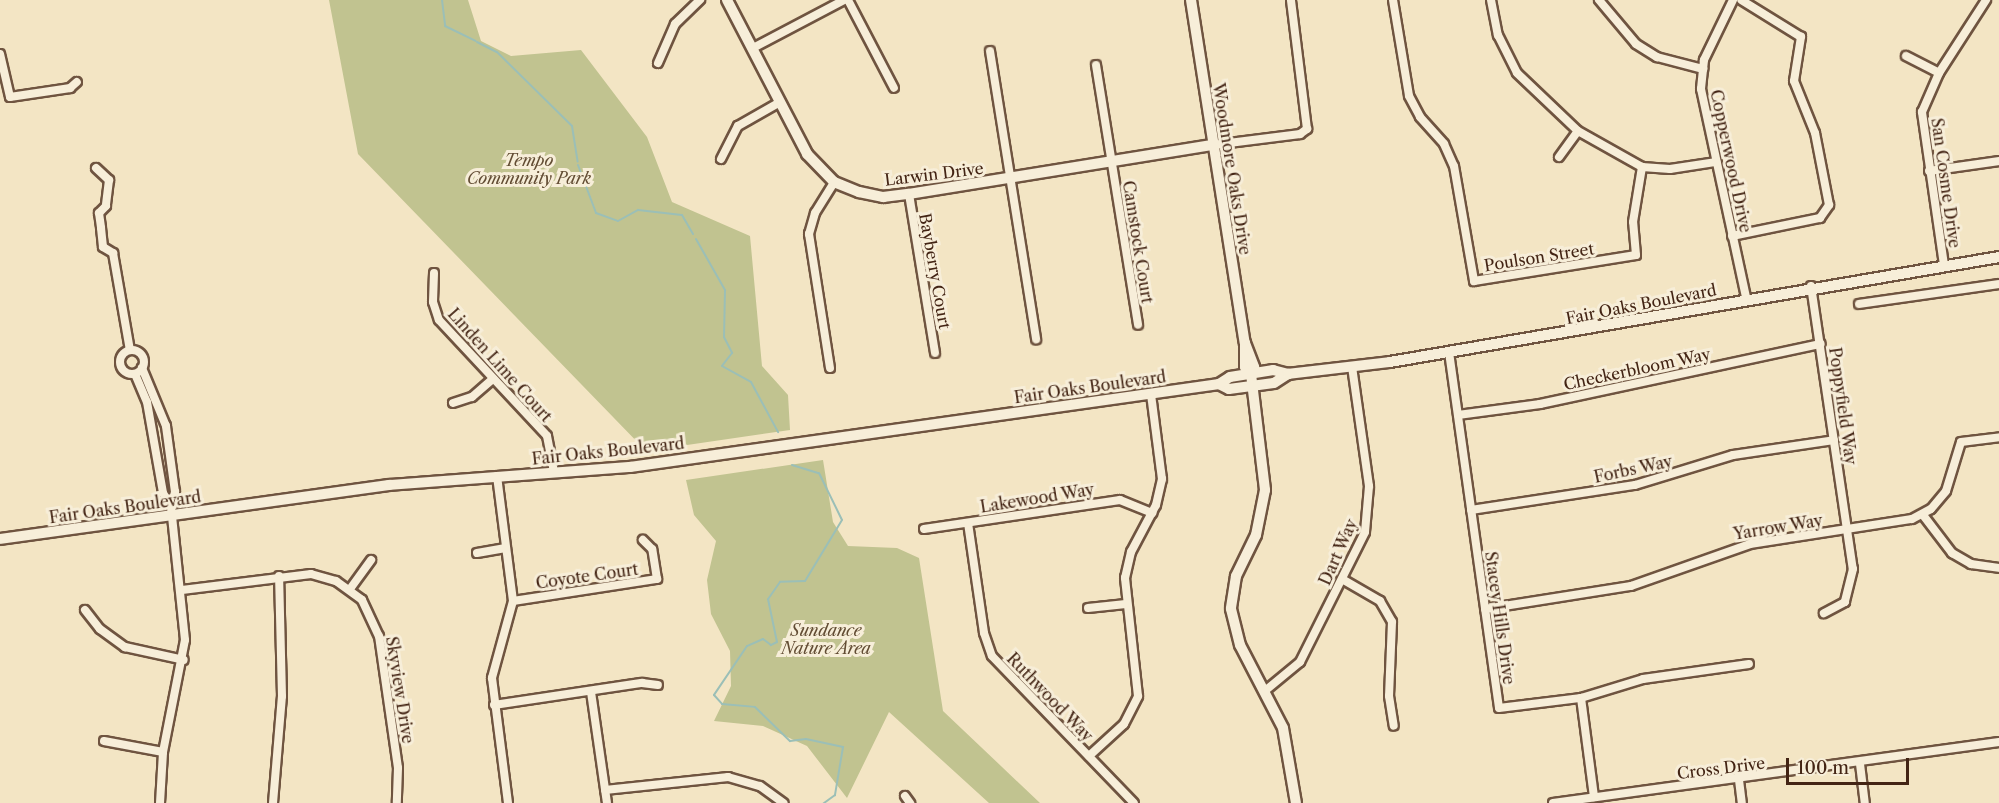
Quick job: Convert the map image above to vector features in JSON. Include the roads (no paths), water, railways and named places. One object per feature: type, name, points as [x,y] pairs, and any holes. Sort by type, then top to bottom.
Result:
[{"type":"main road","name":"Larwin Drive","points":[[727,0],[807,154],[834,182],[883,197],[1011,179],[1213,145]]},
{"type":"main road","name":"Woodmore Oaks Drive","points":[[1191,0],[1245,343],[1245,368],[1251,374],[1263,461],[1264,506],[1256,535],[1236,576],[1231,603],[1240,645],[1266,690],[1283,728],[1296,803]]},
{"type":"main road","name":"Fair Oaks Boulevard","points":[[0,539],[172,511],[389,485],[630,467],[1219,384],[1230,377],[1273,370],[1288,374],[1352,367],[1449,352],[1811,286],[1999,257]]},
{"type":"main road","name":"Fair Oaks Boulevard","points":[[1219,384],[1229,389],[1274,383],[1288,374]]},
{"type":"street","points":[[658,63],[675,24],[700,0]]},
{"type":"street","points":[[753,48],[844,0]]},
{"type":"street","points":[[848,0],[894,88]]},
{"type":"street","points":[[1213,145],[1300,134],[1307,129],[1291,0]]},
{"type":"street","name":"Poulson Street","points":[[1393,0],[1409,96],[1420,117],[1444,144],[1454,166],[1474,280],[1636,255],[1633,222],[1642,167]]},
{"type":"street","points":[[1491,0],[1498,35],[1517,73],[1578,131],[1642,167],[1670,169],[1716,162]]},
{"type":"street","points":[[1599,0],[1617,27],[1646,51],[1703,69]]},
{"type":"street","name":"Copperwood Drive","points":[[1733,0],[1710,42],[1703,69],[1703,107],[1746,298]]},
{"type":"street","points":[[1732,236],[1820,218],[1829,205],[1815,133],[1794,81],[1802,37],[1741,0]]},
{"type":"street","name":"San Cosme Drive","points":[[1944,265],[1922,112],[1939,73],[1986,0]]},
{"type":"street","points":[[990,51],[1036,339]]},
{"type":"street","points":[[0,54],[10,97],[70,88],[77,82]]},
{"type":"street","points":[[1906,56],[1939,73]]},
{"type":"street","name":"Camstock Court","points":[[1096,65],[1138,325]]},
{"type":"street","points":[[721,159],[738,126],[780,102]]},
{"type":"street","points":[[1559,157],[1578,131]]},
{"type":"street","points":[[1929,171],[1999,161]]},
{"type":"street","points":[[96,168],[104,171],[111,189],[99,213],[103,247],[113,253],[130,350],[142,357],[142,368],[166,426],[172,477],[172,511],[182,590],[184,660],[163,752],[160,803]]},
{"type":"street","points":[[830,368],[809,234],[811,220],[834,182]]},
{"type":"street","name":"Bayberry Court","points":[[909,194],[935,352]]},
{"type":"street","name":"Linden Lime Court","points":[[434,273],[433,302],[438,320],[547,436],[554,472]]},
{"type":"street","points":[[1859,304],[1999,284]]},
{"type":"street","name":"Poppyfield Way","points":[[1811,286],[1853,569],[1851,588],[1841,606],[1824,613]]},
{"type":"street","name":"Checkerbloom Way","points":[[1458,416],[1540,404],[1821,344]]},
{"type":"street","points":[[130,350],[123,354],[120,365],[124,372],[135,374]]},
{"type":"street","name":"Stacey Hills Drive","points":[[1449,352],[1499,708],[1581,698]]},
{"type":"street","name":"Dart Way","points":[[1266,690],[1300,662],[1365,532],[1369,507],[1352,367]]},
{"type":"street","points":[[135,374],[142,368]]},
{"type":"street","points":[[135,374],[154,429],[161,478],[172,511]]},
{"type":"street","points":[[453,403],[472,397],[493,379]]},
{"type":"street","points":[[1089,756],[1124,724],[1137,702],[1138,682],[1126,604],[1127,565],[1152,513],[1162,479],[1151,394]]},
{"type":"street","points":[[154,429],[166,426]]},
{"type":"street","points":[[1999,437],[1961,442],[1952,481],[1923,515],[1952,553],[1971,564],[1999,568]]},
{"type":"street","name":"Forbs Way","points":[[1471,510],[1635,485],[1733,454],[1834,440]]},
{"type":"street","points":[[497,476],[513,601],[494,664],[494,705],[508,803]]},
{"type":"street","points":[[161,478],[172,477]]},
{"type":"street","name":"Lakewood Way","points":[[924,529],[1120,500],[1152,513]]},
{"type":"street","name":"Yarrow Way","points":[[1485,609],[1631,586],[1730,548],[1848,530],[1923,515]]},
{"type":"street","name":"Ruthwood Way","points":[[968,523],[984,633],[992,656],[1134,803]]},
{"type":"street","name":"Coyote Court","points":[[513,601],[657,579],[652,549],[643,540]]},
{"type":"street","points":[[477,553],[506,548]]},
{"type":"street","points":[[350,589],[370,560]]},
{"type":"street","points":[[273,803],[282,696],[279,576]]},
{"type":"street","name":"Skyview Drive","points":[[182,590],[279,576],[324,576],[350,589],[369,611],[379,636],[398,768],[397,803]]},
{"type":"street","points":[[1342,579],[1380,602],[1392,622],[1389,696],[1394,726]]},
{"type":"street","points":[[1088,608],[1126,604]]},
{"type":"street","points":[[85,610],[125,647],[184,660]]},
{"type":"street","points":[[1594,797],[1581,698],[1643,679],[1749,664]]},
{"type":"street","points":[[494,705],[658,685]]},
{"type":"street","points":[[591,692],[607,803]]},
{"type":"street","points":[[104,741],[163,752]]},
{"type":"street","name":"Cross Drive","points":[[1553,803],[1860,764],[1999,742]]},
{"type":"street","points":[[1860,764],[1865,803]]},
{"type":"street","points":[[605,790],[728,777],[760,786],[783,803]]},
{"type":"street","points":[[1739,780],[1742,803]]},
{"type":"waterway","points":[[442,0],[445,26],[476,41]]},
{"type":"waterway","points":[[477,42],[497,52],[572,126],[578,162]]},
{"type":"waterway","points":[[578,165],[596,213],[618,221],[638,210],[682,215],[693,234]]},
{"type":"waterway","points":[[696,239],[725,290],[724,337],[732,353],[722,366],[751,382],[778,432]]},
{"type":"waterway","points":[[792,465],[819,473],[842,520],[805,581],[780,582],[768,599],[777,642],[771,645],[763,639],[747,646],[714,695],[722,704],[755,707],[790,741],[806,739],[843,747],[835,795],[824,803]]},
{"type":"park label","name":"Tempo Community Park","points":[[529,169]]},
{"type":"park label","name":"Sundance Nature Area","points":[[826,639]]}]
